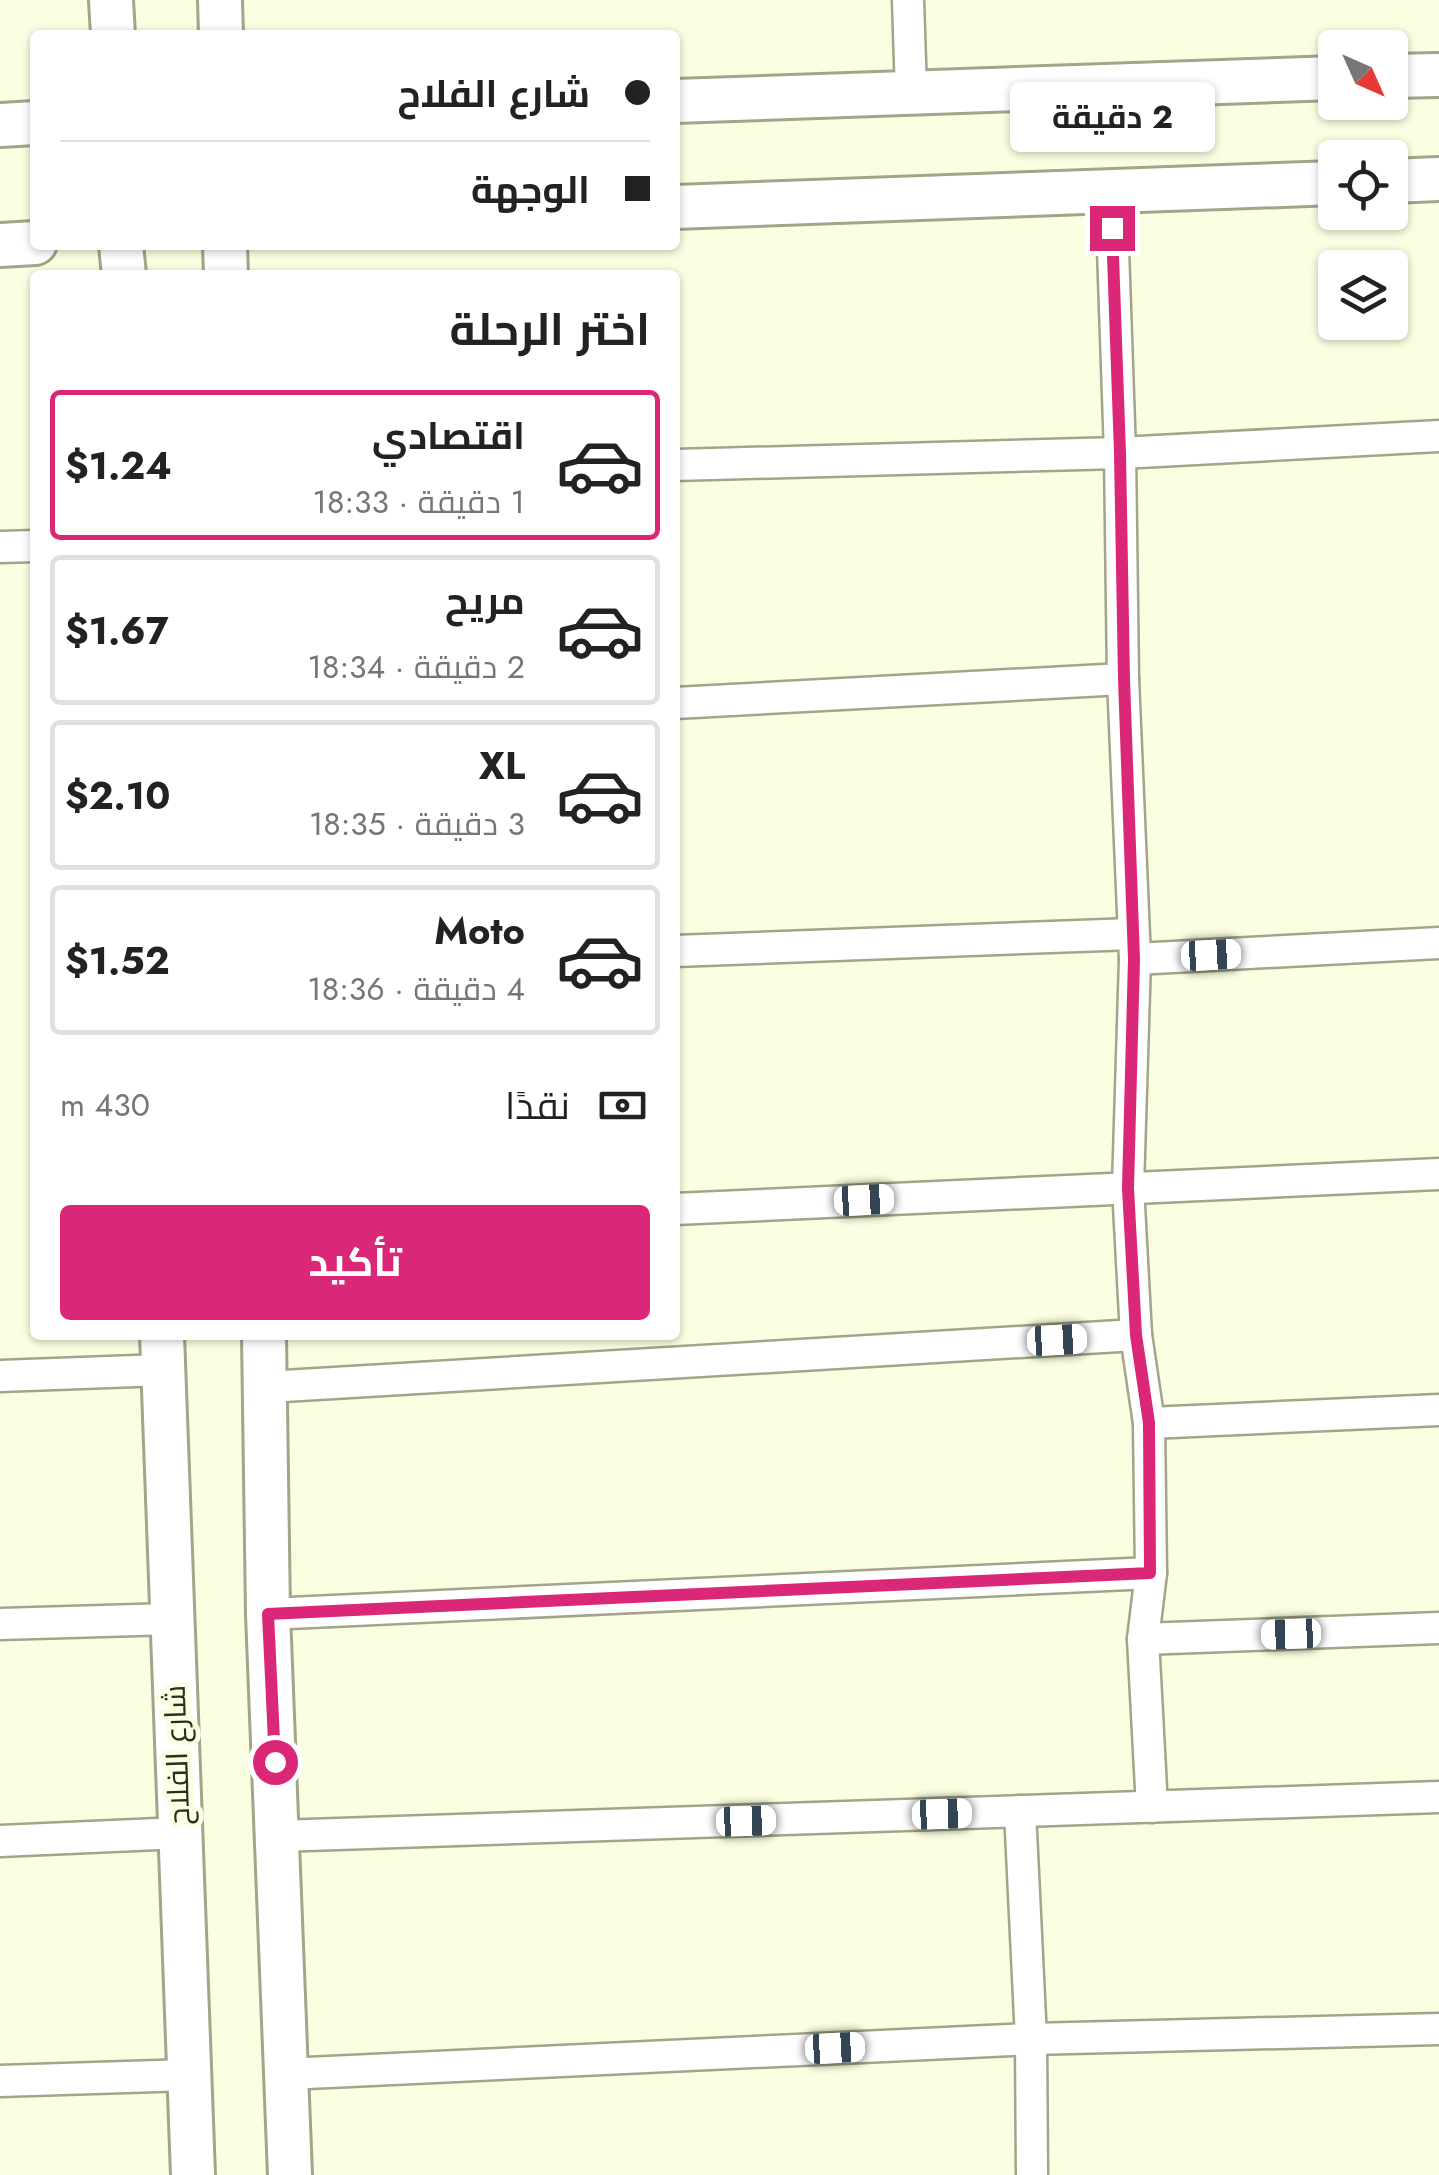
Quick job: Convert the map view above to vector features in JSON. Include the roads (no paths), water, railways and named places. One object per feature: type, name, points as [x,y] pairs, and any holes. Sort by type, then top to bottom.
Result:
[{"type":"main road","points":[[112,0],[113,30]]},
{"type":"main road","points":[[220,0],[222,30]]},
{"type":"main road","points":[[1408,76],[1439,75]]},
{"type":"main road","points":[[680,101],[1318,79]]},
{"type":"main road","points":[[0,125],[30,124]]},
{"type":"main road","points":[[1408,180],[1439,179]]},
{"type":"main road","points":[[680,207],[1318,184]]},
{"type":"main road","points":[[0,244],[30,243]]},
{"type":"main road","points":[[264,1340],[268,1614],[290,2175]]},
{"type":"main road","name":"شارع الفلاح","points":[[163,1352],[193,2175]]},
{"type":"street","points":[[908,0],[912,93]]},
{"type":"street","points":[[1111,191],[1134,947],[1128,1188],[1136,1335],[1149,1423],[1150,1573],[1142,1639],[1152,1807]]},
{"type":"street","points":[[680,465],[1120,453],[1439,436]]},
{"type":"street","points":[[0,547],[30,546]]},
{"type":"street","points":[[680,704],[1124,679]]},
{"type":"street","points":[[680,950],[1439,943]]},
{"type":"street","points":[[680,1209],[1439,1174]]},
{"type":"street","points":[[266,1387],[1136,1335]]},
{"type":"street","points":[[0,1376],[163,1352]]},
{"type":"street","points":[[1149,1423],[1439,1410]]},
{"type":"street","points":[[268,1614],[1150,1573]]},
{"type":"street","points":[[0,1624],[172,1619]]},
{"type":"street","points":[[1142,1639],[1439,1628]]},
{"type":"street","points":[[278,1836],[1439,1798]]},
{"type":"street","points":[[1020,1812],[1031,2039],[1032,2175]]},
{"type":"street","points":[[0,1841],[180,1833]]},
{"type":"street","points":[[286,2074],[1031,2039],[1439,2029]]},
{"type":"street","points":[[0,2081],[189,2075]]}]
